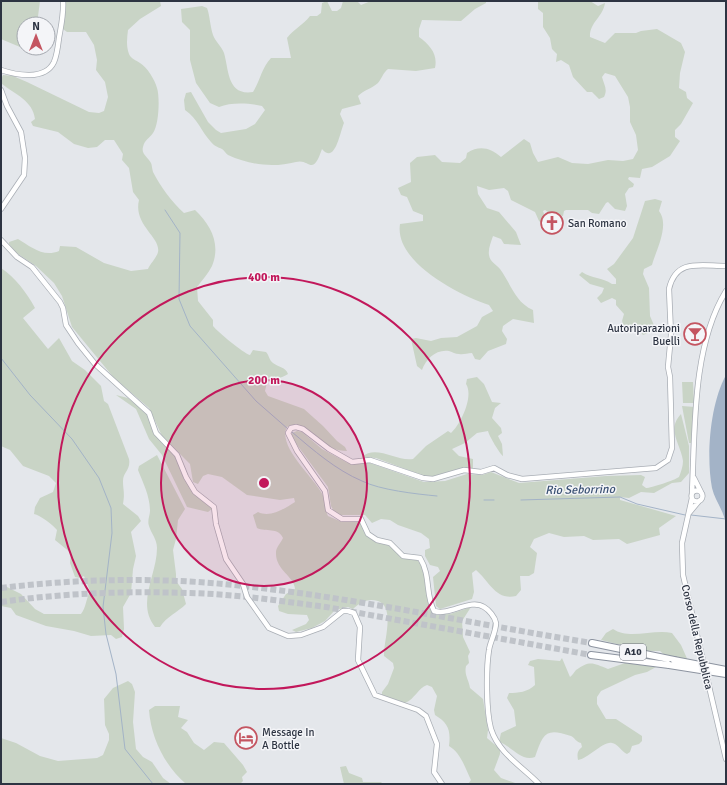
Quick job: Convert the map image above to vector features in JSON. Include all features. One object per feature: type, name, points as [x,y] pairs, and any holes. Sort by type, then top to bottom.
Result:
[{"type":"highway","name":"A10","points":[[592,644],[671,663],[726,674]]},
{"type":"highway","name":"A10","points":[[591,655],[726,670]]},
{"type":"main road","points":[[1,70],[17,75],[36,74],[49,69],[54,62],[57,51],[63,1]]},
{"type":"main road","points":[[1,90],[7,106],[22,132],[25,158],[24,175],[1,209]]},
{"type":"main road","points":[[1,240],[17,257],[32,267],[60,302],[63,308],[66,325],[95,364],[149,413],[156,433],[177,455],[186,477],[195,492],[214,507],[216,524],[226,559],[243,584],[247,598],[269,628],[288,636],[301,635],[323,626],[345,610],[354,613],[360,627],[358,660],[375,695],[418,710],[426,716],[437,744],[434,772],[442,784]]},
{"type":"main road","points":[[539,784],[517,766],[497,741],[492,730],[487,698],[488,651],[496,625],[494,617],[484,606],[476,604],[448,612],[440,613],[434,611],[430,603],[430,587],[425,564],[420,558],[403,556],[390,543],[377,540],[368,534],[361,519],[342,520],[328,510],[327,497],[322,484],[297,451],[288,433],[291,428],[296,427],[303,429],[329,449],[352,462],[370,460],[423,478],[433,479],[464,470],[481,472],[491,468],[497,469],[515,478],[522,479],[656,468],[668,460],[672,448],[671,386],[668,368],[671,335],[669,290],[671,282],[674,274],[685,267],[726,266]]},
{"type":"main road","name":"Corso della Repubblica","points":[[726,291],[709,326],[700,369],[692,496],[682,544],[683,575],[726,759]]},
{"type":"main road","points":[[693,476],[701,492],[702,498],[699,501],[692,496],[696,490],[701,492]]},
{"type":"main road","name":"Corso della Repubblica","points":[[688,514],[699,501]]},
{"type":"green space","points":[[1,1],[40,1],[38,16],[16,16],[16,45],[1,39]]},
{"type":"green space","points":[[65,1],[160,1],[161,6],[140,19],[128,30],[127,48],[131,57],[143,65],[150,74],[158,92],[159,104],[157,124],[153,133],[144,144],[144,154],[151,163],[156,177],[171,199],[184,213],[195,210],[206,222],[213,235],[215,243],[215,258],[212,266],[197,287],[198,301],[213,320],[213,326],[231,342],[250,355],[253,350],[266,352],[272,362],[284,368],[287,372],[288,374],[285,376],[267,382],[265,391],[268,396],[304,409],[345,447],[347,451],[331,448],[300,425],[287,427],[285,435],[291,452],[323,495],[328,516],[342,522],[358,521],[362,523],[367,532],[395,550],[400,557],[416,559],[420,563],[426,580],[429,608],[435,615],[450,614],[471,607],[462,621],[463,637],[470,652],[468,656],[469,663],[466,666],[466,675],[470,688],[483,699],[488,730],[487,738],[500,749],[500,754],[494,770],[501,778],[518,784],[468,784],[471,780],[462,761],[457,753],[449,746],[448,728],[443,721],[435,715],[434,710],[437,696],[432,687],[427,685],[424,686],[405,703],[382,695],[382,692],[388,684],[394,668],[393,663],[384,656],[388,618],[386,610],[378,601],[367,600],[353,609],[348,607],[335,610],[325,621],[312,628],[296,632],[292,630],[306,624],[309,620],[307,615],[288,614],[279,611],[278,606],[286,594],[295,589],[294,584],[278,564],[276,558],[276,550],[283,538],[278,532],[257,528],[253,515],[258,512],[267,514],[277,512],[295,502],[294,498],[280,500],[247,495],[222,477],[208,474],[203,476],[198,484],[193,482],[190,464],[162,436],[149,408],[114,378],[72,327],[62,296],[54,283],[36,266],[15,252],[9,244],[9,242],[18,239],[32,248],[48,253],[59,251],[60,246],[76,247],[104,263],[131,271],[148,269],[158,252],[158,246],[140,217],[138,209],[139,200],[133,192],[129,168],[122,160],[123,154],[114,140],[105,140],[97,147],[88,148],[74,144],[58,132],[33,126],[31,122],[35,119],[31,107],[23,98],[2,84],[1,79],[3,75],[13,76],[89,112],[99,113],[104,111],[108,97],[105,82],[96,70],[97,60],[94,45],[86,32],[67,32],[63,29]]},
{"type":"green space","points":[[327,1],[332,11],[337,11],[341,8],[343,1],[357,1],[361,5],[371,1],[486,1],[486,3],[475,9],[461,21],[422,20],[419,29],[419,37],[427,43],[432,50],[436,63],[435,68],[416,71],[388,69],[378,83],[358,96],[361,104],[342,109],[340,114],[344,123],[334,150],[327,153],[322,149],[319,158],[313,165],[301,161],[279,165],[253,163],[228,155],[212,143],[193,117],[185,110],[184,100],[186,93],[191,92],[208,122],[221,133],[246,129],[255,124],[265,110],[262,106],[251,104],[234,104],[219,107],[210,103],[196,83],[190,60],[190,30],[182,22],[181,9],[202,6],[207,8],[213,35],[215,40],[222,48],[234,86],[238,90],[244,92],[253,92],[265,66],[271,58],[291,58],[287,38],[310,16],[317,16],[321,13],[322,3]]},
{"type":"green space","points":[[590,1],[598,6],[605,3],[602,12],[590,32],[590,37],[605,43],[615,33],[636,33],[657,29],[681,43],[685,52],[680,73],[679,88],[686,92],[687,98],[693,103],[681,124],[675,130],[675,137],[680,141],[670,156],[652,167],[642,169],[640,178],[629,177],[628,179],[634,184],[633,187],[629,188],[625,194],[627,206],[625,211],[615,209],[608,202],[599,214],[592,213],[588,210],[566,210],[564,211],[563,216],[551,214],[545,210],[543,211],[546,220],[543,224],[539,221],[535,212],[511,200],[508,191],[504,188],[489,190],[477,186],[478,194],[487,208],[499,212],[516,232],[521,245],[504,244],[501,239],[493,236],[489,248],[489,255],[522,302],[533,310],[534,323],[513,319],[503,326],[502,331],[507,339],[506,344],[488,351],[480,360],[475,359],[472,353],[456,354],[449,351],[444,351],[436,353],[432,356],[426,362],[422,370],[417,366],[411,339],[416,338],[431,341],[441,338],[457,337],[477,326],[482,317],[493,311],[489,305],[446,285],[431,275],[418,264],[407,251],[401,238],[400,224],[423,221],[423,215],[413,211],[407,197],[401,195],[398,188],[411,182],[410,163],[417,157],[435,155],[442,162],[460,163],[466,158],[467,153],[481,148],[493,151],[501,157],[524,139],[530,143],[538,162],[558,157],[572,163],[588,164],[608,160],[623,161],[633,159],[638,150],[636,135],[630,122],[628,97],[615,76],[605,73],[602,77],[606,92],[604,97],[599,99],[592,92],[587,92],[573,77],[569,65],[561,60],[556,62],[557,54],[552,49],[550,38],[543,27],[543,13],[538,9],[538,2]]},
{"type":"green space","points":[[655,199],[662,201],[659,211],[662,217],[663,230],[652,265],[644,269],[643,274],[649,288],[650,316],[656,330],[643,335],[639,330],[626,332],[622,321],[624,314],[616,305],[616,300],[612,298],[601,303],[597,298],[602,293],[604,288],[590,284],[579,275],[582,272],[612,284],[616,284],[616,279],[607,269],[614,264],[633,238],[645,201]]},
{"type":"green space","points":[[1,268],[16,281],[32,302],[35,308],[23,318],[48,349],[59,338],[72,361],[85,370],[101,386],[104,401],[108,404],[129,459],[129,466],[123,478],[123,504],[138,516],[141,521],[131,532],[136,556],[133,569],[131,593],[123,607],[124,629],[122,637],[116,639],[111,635],[91,636],[46,626],[16,615],[11,608],[1,606],[1,584],[21,594],[35,609],[44,614],[81,614],[90,591],[84,576],[80,578],[75,577],[70,563],[71,553],[55,540],[57,530],[46,520],[34,514],[35,507],[40,498],[53,492],[56,483],[49,476],[23,466],[10,450],[1,446]]},
{"type":"green space","points":[[477,377],[484,384],[492,402],[501,403],[495,408],[492,418],[501,428],[502,433],[498,436],[502,444],[503,456],[490,437],[488,431],[477,433],[465,443],[452,449],[459,456],[473,459],[473,468],[454,470],[433,477],[424,476],[376,458],[362,457],[368,453],[374,452],[400,458],[413,459],[426,446],[448,431],[451,433],[459,423],[465,410],[468,395],[466,384],[467,379]]},
{"type":"green space","points":[[682,382],[693,382],[694,403],[683,403]]},
{"type":"green space","points":[[116,395],[128,398],[148,414],[151,425],[175,456],[190,488],[213,508],[208,512],[187,507],[162,455],[149,439],[136,409]]},
{"type":"green space","points":[[682,406],[695,407],[693,443],[689,443]]},
{"type":"green space","points":[[681,414],[689,446],[689,473],[681,482],[672,483],[654,493],[641,492],[629,498],[620,497],[620,500],[676,516],[659,528],[660,535],[627,544],[619,539],[593,540],[584,536],[564,537],[549,533],[534,539],[530,547],[537,553],[534,573],[529,576],[520,576],[521,590],[516,596],[503,596],[498,593],[476,570],[472,573],[474,592],[472,599],[440,609],[436,606],[433,577],[440,571],[438,567],[430,565],[425,556],[425,550],[430,548],[429,539],[421,533],[398,525],[390,520],[381,519],[372,523],[365,515],[336,515],[331,506],[328,487],[292,438],[292,433],[297,431],[302,432],[322,449],[348,463],[370,463],[424,482],[445,481],[467,474],[482,475],[491,472],[519,483],[606,476],[641,475],[645,477],[642,485],[646,488],[663,484],[679,477],[683,461],[676,437],[675,426]]},
{"type":"green space","points":[[157,455],[185,509],[178,520],[173,550],[176,581],[182,589],[186,604],[165,620],[160,627],[155,627],[147,608],[147,599],[157,548],[148,524],[150,511],[149,500],[138,470],[139,466]]},
{"type":"green space","points":[[613,629],[626,634],[657,632],[672,633],[681,645],[693,672],[668,668],[668,658],[660,651],[645,651],[601,640],[606,633]]},
{"type":"green space","points":[[562,658],[570,677],[576,670],[588,664],[595,664],[608,669],[625,663],[656,667],[601,691],[597,697],[597,704],[606,719],[616,719],[642,736],[642,741],[639,744],[632,746],[630,752],[627,754],[616,744],[608,743],[586,757],[578,760],[578,753],[582,747],[581,743],[571,736],[556,732],[546,734],[540,743],[535,757],[530,758],[521,756],[499,742],[501,733],[516,726],[514,710],[507,698],[509,693],[526,691],[535,685],[534,667],[528,665],[530,661],[538,659],[560,661]]},
{"type":"green space","points":[[128,681],[132,684],[135,692],[133,722],[136,749],[143,757],[152,762],[163,778],[171,784],[1,784],[1,738],[16,743],[40,756],[58,761],[97,758],[103,755],[109,740],[109,734],[105,725],[104,699],[113,688]]},
{"type":"green space","points":[[155,706],[180,706],[178,717],[188,720],[181,728],[187,732],[194,743],[204,750],[214,742],[224,743],[243,765],[247,772],[242,777],[243,781],[240,784],[186,784],[172,769],[160,751],[156,741],[150,720],[149,710]]},
{"type":"green space","points":[[346,766],[349,773],[362,778],[363,782],[381,782],[383,784],[344,784],[340,767]]},
{"type":"water","points":[[726,375],[726,526],[724,516],[712,488],[709,461],[713,415],[716,400]]},
{"type":"waterway","points":[[165,210],[180,233],[179,299],[190,326],[256,401],[288,429]]},
{"type":"waterway","points":[[1,358],[30,395],[72,439],[99,478],[111,508],[112,533],[103,607],[106,634],[116,674],[125,749],[153,784]]},
{"type":"waterway","name":"Rio Seborrino","points":[[292,432],[334,465],[362,481],[378,487],[409,493],[437,496]]},
{"type":"waterway","name":"Rio Seborrino","points":[[521,500],[620,497],[637,504],[685,515]]},
{"type":"waterway","name":"Rio Seborrino","points":[[484,500],[494,500]]},
{"type":"waterway","points":[[691,515],[726,519]]},
{"type":"tunnel","points":[[1,588],[63,582],[126,580],[158,580],[221,584],[295,592],[592,643]]},
{"type":"tunnel","points":[[1,602],[71,595],[143,592],[241,596],[326,607],[591,655]]},
{"type":"place","name":"San Romano","points":[[552,223]]},
{"type":"place","name":"Autoriparazioni Buelli","points":[[695,334]]},
{"type":"place","name":"Message In A Bottle","points":[[246,738]]}]
